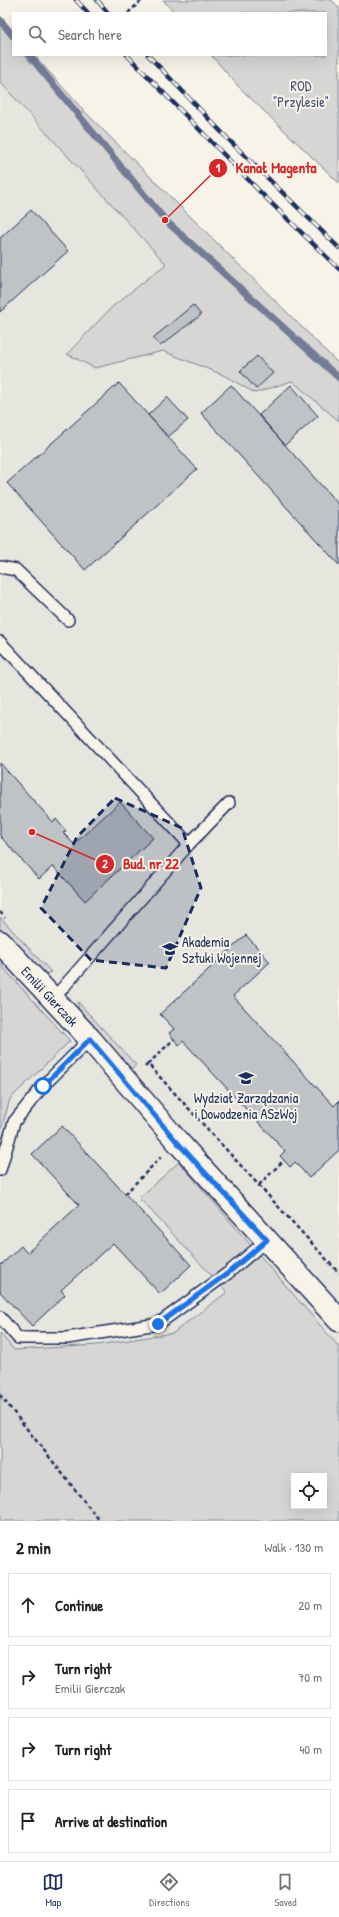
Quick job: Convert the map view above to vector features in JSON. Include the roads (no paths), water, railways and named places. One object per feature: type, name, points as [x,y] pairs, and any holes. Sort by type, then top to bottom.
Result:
[{"type":"street","name":"Emilii Gierczak","points":[[5,932],[53,999],[90,1039],[177,1142],[339,1320]]},
{"type":"lane","points":[[0,567],[16,570],[68,620]]},
{"type":"lane","points":[[0,642],[189,844]]},
{"type":"lane","points":[[53,999],[189,844],[229,803]]},
{"type":"lane","points":[[0,1170],[14,1122],[43,1086],[90,1039]]},
{"type":"lane","points":[[0,1317],[18,1338],[67,1338],[158,1324],[228,1273],[267,1240]]},
{"type":"waterway","points":[[0,20],[12,35]]},
{"type":"waterway","points":[[30,56],[165,220],[339,378]]},
{"type":"railway","points":[[76,0],[87,12]]},
{"type":"railway","points":[[97,0],[107,12]]},
{"type":"railway","points":[[128,56],[266,198],[339,269]]},
{"type":"railway","points":[[149,56],[229,140],[339,248]]},
{"type":"place","name":"Kanał Magenta","points":[[165,220]]},
{"type":"place","name":"Bud. nr 22","points":[[32,832]]},
{"type":"place","name":"Akademia Sztuki Wojennej","points":[[170,949]]},
{"type":"place","name":"Wydział Zarządzania i Dowodzenia ASzWoj","points":[[246,1078]]},
{"type":"park label","name":"ROD \"Przylesie\"","points":[[301,94]]}]
